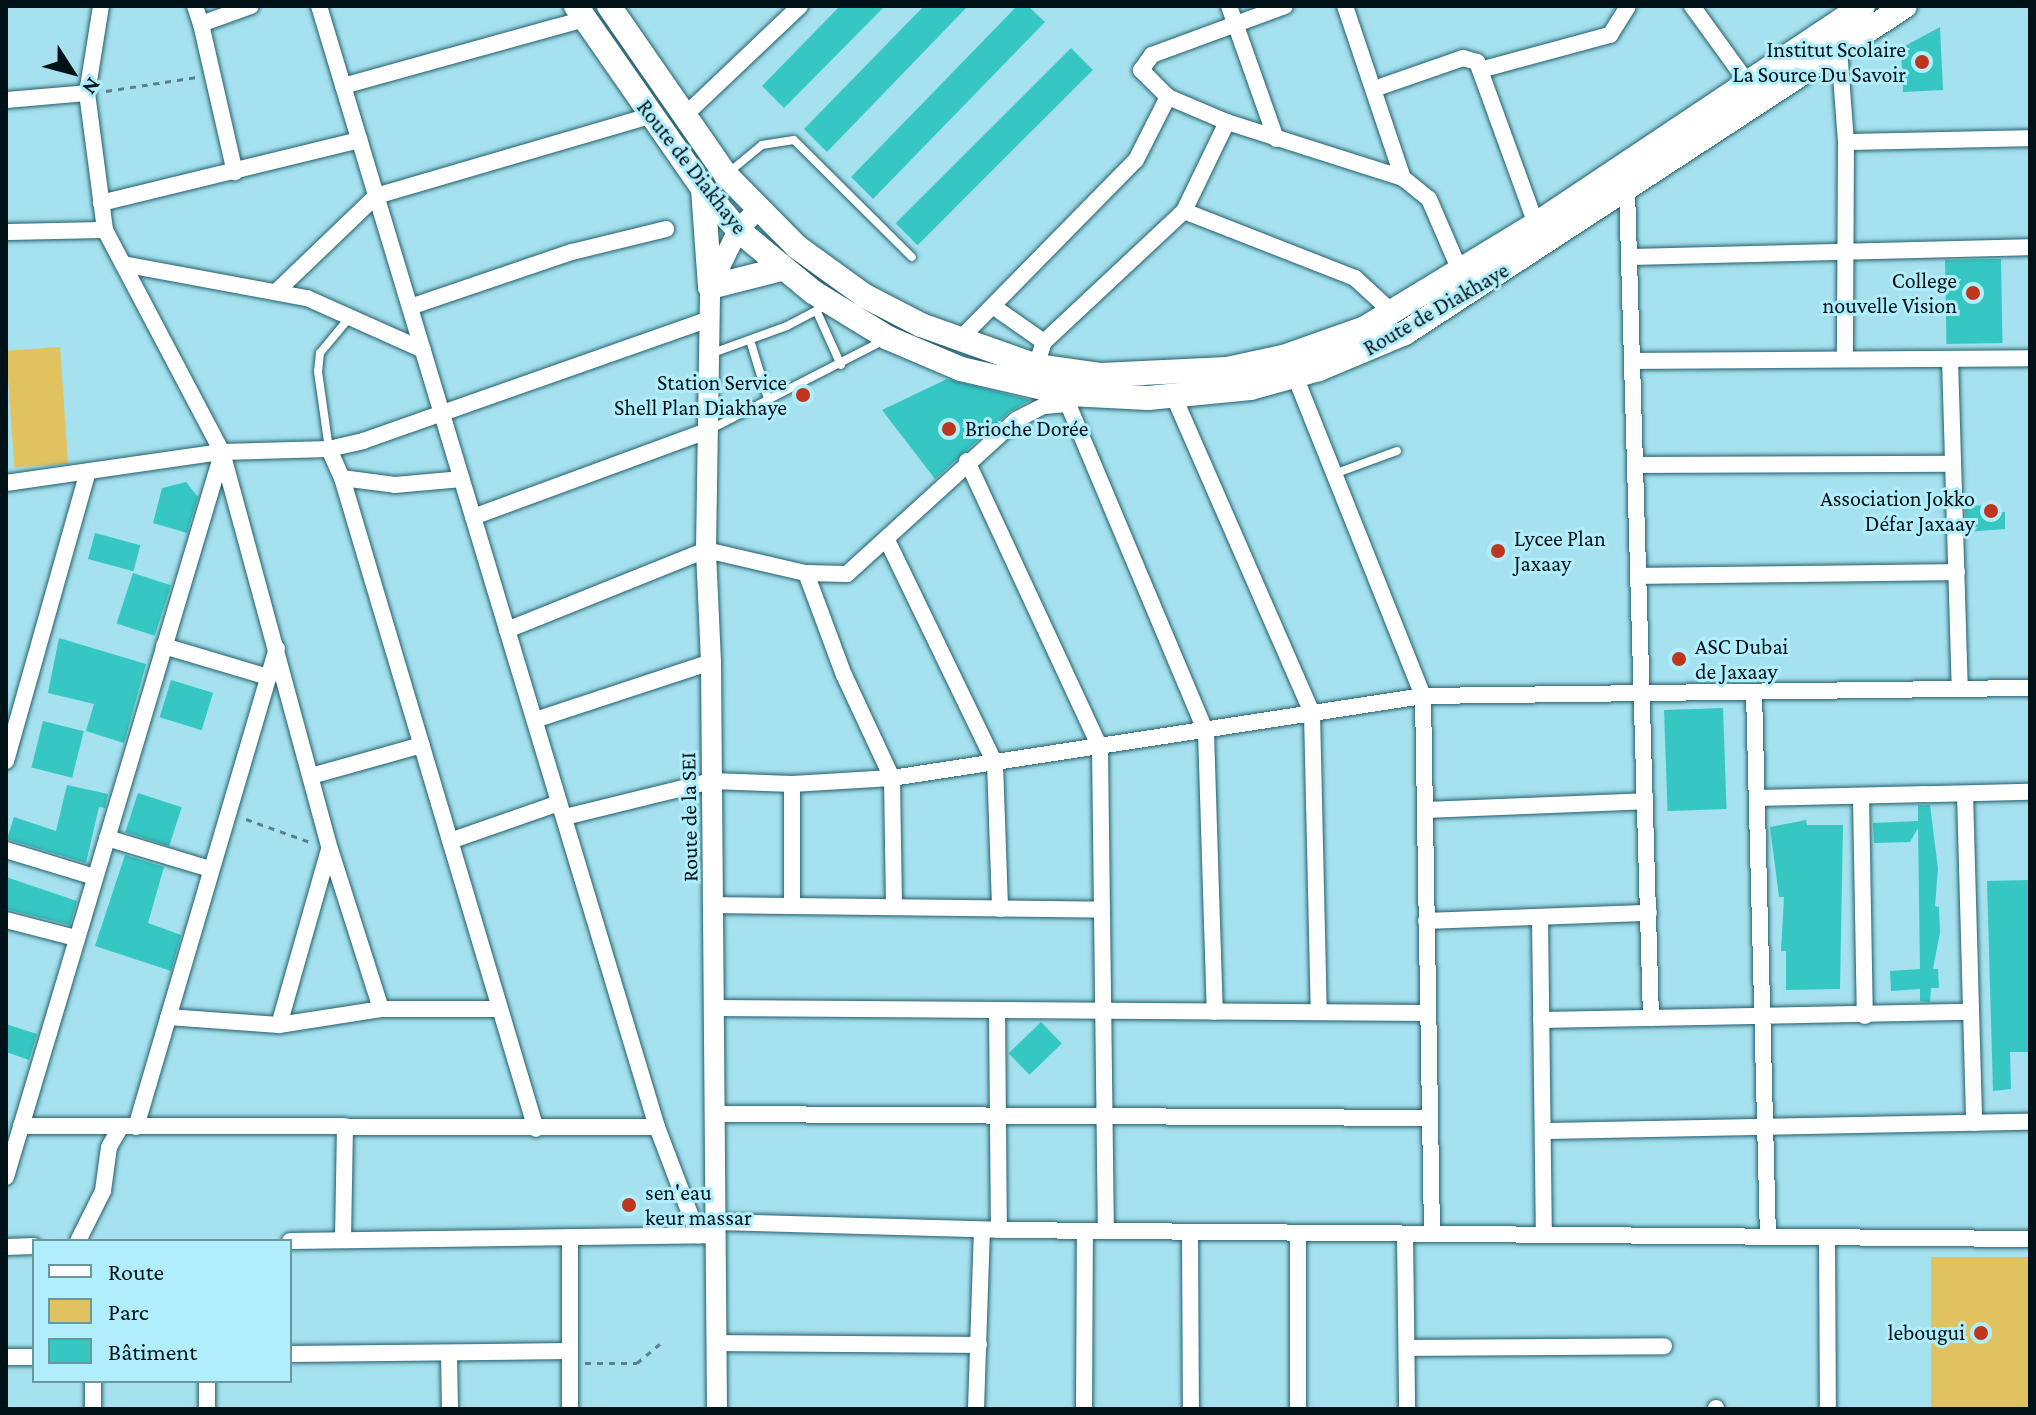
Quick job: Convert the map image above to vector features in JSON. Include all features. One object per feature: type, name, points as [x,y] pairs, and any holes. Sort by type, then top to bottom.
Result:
[{"type":"main road","name":"Route de Diakhaye","points":[[612,7],[683,117],[726,175],[757,210],[797,247],[865,296],[959,340],[1036,366],[1101,375],[1227,369],[1332,342],[1394,314],[1536,224],[1863,6]]},
{"type":"main road","name":"Route de Diakhaye","points":[[580,12],[703,189],[738,230],[823,307],[961,369],[1068,399],[1174,397],[1295,376],[1405,333],[1905,6]]},
{"type":"main road","points":[[703,189],[710,287],[781,269]]},
{"type":"street","points":[[101,6],[87,93],[105,230],[222,452],[278,647],[330,849],[381,1009]]},
{"type":"street","points":[[195,6],[235,172]]},
{"type":"street","points":[[201,24],[251,6]]},
{"type":"street","points":[[319,6],[657,1127],[711,1231]]},
{"type":"street","points":[[1229,6],[1276,139]]},
{"type":"street","points":[[1285,6],[1144,61],[1143,72],[1168,97],[1227,122],[1403,178],[1429,199],[1461,273]]},
{"type":"street","points":[[1345,6],[1403,178]]},
{"type":"street","points":[[1480,70],[1610,35],[1628,6]]},
{"type":"street","points":[[1692,6],[1747,82]]},
{"type":"street","points":[[683,117],[794,8]]},
{"type":"street","points":[[343,86],[580,12]]},
{"type":"street","points":[[1839,49],[1846,142],[1845,359]]},
{"type":"street","points":[[1374,89],[1463,58],[1477,62],[1536,224]]},
{"type":"street","points":[[6,100],[87,93]]},
{"type":"street","points":[[959,340],[1136,160],[1168,97]]},
{"type":"street","points":[[276,292],[376,196],[650,116]]},
{"type":"street","points":[[1036,366],[1044,342],[1184,211],[1227,122]]},
{"type":"street","points":[[1846,142],[2030,138]]},
{"type":"street","points":[[101,203],[359,140]]},
{"type":"street","points":[[1627,189],[1651,1018]]},
{"type":"street","name":"Route de la SEI","points":[[717,1409],[711,1231],[716,1114],[711,662],[706,550],[710,287],[738,230],[757,210]]},
{"type":"street","points":[[1184,211],[1355,278],[1394,314]]},
{"type":"street","points":[[410,307],[572,252],[666,229]]},
{"type":"street","points":[[6,232],[105,230]]},
{"type":"street","points":[[1629,257],[2030,247]]},
{"type":"street","points":[[123,264],[276,292],[352,315],[423,350]]},
{"type":"street","points":[[994,307],[1044,342]]},
{"type":"street","points":[[6,483],[222,452],[329,449],[442,413],[710,319]]},
{"type":"street","points":[[1633,361],[2030,358]]},
{"type":"street","points":[[1950,359],[1960,689]]},
{"type":"street","points":[[1295,376],[1423,696],[1432,1234]]},
{"type":"street","points":[[1174,397],[1312,713],[1319,1012]]},
{"type":"street","points":[[507,630],[706,550],[806,573],[847,574],[887,540],[967,461],[1025,413],[1068,399],[1206,732],[1215,1012]]},
{"type":"street","points":[[473,517],[710,430]]},
{"type":"street","points":[[329,449],[342,478],[536,1129]]},
{"type":"street","points":[[6,1177],[222,452]]},
{"type":"street","points":[[967,461],[1100,748],[1106,1231]]},
{"type":"street","points":[[1635,465],[1953,464]]},
{"type":"street","points":[[6,761],[88,472]]},
{"type":"street","points":[[342,478],[395,485],[462,479]]},
{"type":"street","points":[[887,540],[995,763],[1000,909]]},
{"type":"street","points":[[1639,576],[1957,572]]},
{"type":"street","points":[[806,573],[844,675],[892,778],[894,907]]},
{"type":"street","points":[[164,646],[268,677]]},
{"type":"street","points":[[79,1239],[103,1191],[109,1147],[128,1126],[168,1017],[278,647]]},
{"type":"street","points":[[535,720],[711,662]]},
{"type":"street","points":[[450,841],[562,810],[712,781],[792,784],[892,778],[1206,732],[1423,696],[2030,688]]},
{"type":"street","points":[[1754,692],[1768,1237]]},
{"type":"street","points":[[311,776],[422,745]]},
{"type":"street","points":[[792,784],[792,906]]},
{"type":"street","points":[[1757,798],[2030,792]]},
{"type":"street","points":[[1965,794],[1968,1012],[1974,1123]]},
{"type":"street","points":[[1861,796],[1865,1016]]},
{"type":"street","points":[[1425,810],[1645,801]]},
{"type":"street","points":[[107,838],[210,869]]},
{"type":"street","points":[[279,1025],[330,849]]},
{"type":"street","points":[[6,850],[95,877]]},
{"type":"street","points":[[714,905],[1102,910]]},
{"type":"street","points":[[1426,921],[1649,913]]},
{"type":"street","points":[[1540,917],[1544,1235]]},
{"type":"street","points":[[6,920],[76,938]]},
{"type":"street","points":[[715,1008],[1428,1013]]},
{"type":"street","points":[[168,1017],[279,1025],[381,1009],[500,1009]]},
{"type":"street","points":[[976,1409],[998,1116],[997,1010]]},
{"type":"street","points":[[1541,1020],[1968,1012]]},
{"type":"street","points":[[716,1114],[1430,1118]]},
{"type":"street","points":[[1543,1131],[1765,1124],[2030,1122]]},
{"type":"street","points":[[21,1126],[657,1127]]},
{"type":"street","points":[[343,1240],[345,1126]]},
{"type":"street","points":[[292,1241],[570,1237],[711,1231],[990,1230],[2030,1239]]},
{"type":"street","points":[[1084,1409],[1085,1231]]},
{"type":"street","points":[[1190,1232],[1191,1409]]},
{"type":"street","points":[[1298,1233],[1298,1409]]},
{"type":"street","points":[[1405,1234],[1407,1409]]},
{"type":"street","points":[[570,1237],[570,1409]]},
{"type":"street","points":[[1827,1237],[1828,1409]]},
{"type":"street","points":[[6,1247],[32,1246]]},
{"type":"street","points":[[716,1343],[979,1345]]},
{"type":"street","points":[[1407,1348],[1664,1346]]},
{"type":"street","points":[[449,1353],[450,1409]]},
{"type":"street","points":[[292,1354],[570,1356]]},
{"type":"street","points":[[6,1357],[32,1357]]},
{"type":"street","points":[[93,1383],[93,1409]]},
{"type":"street","points":[[207,1383],[207,1409]]},
{"type":"lane","points":[[726,175],[762,145],[794,140],[912,257]]},
{"type":"lane","points":[[710,354],[750,340],[823,307],[841,365]]},
{"type":"lane","points":[[329,449],[318,372],[320,353],[352,315]]},
{"type":"lane","points":[[710,430],[841,365],[888,338]]},
{"type":"lane","points":[[750,340],[768,399]]},
{"type":"lane","points":[[1334,474],[1397,451]]},
{"type":"path","points":[[87,93],[212,74]]},
{"type":"path","points":[[227,812],[330,849]]},
{"type":"path","points":[[570,1356],[615,1367],[637,1363],[661,1343]]},
{"type":"green space","points":[[60,347],[68,464],[14,467],[6,351]]},
{"type":"green space","name":"lebougui","points":[[1931,1257],[2030,1257],[2030,1409],[1931,1409]]},
{"type":"building","points":[[840,6],[885,6],[784,108],[762,86]]},
{"type":"building","points":[[924,6],[968,6],[827,152],[804,129]]},
{"type":"building","points":[[1017,6],[1028,6],[1045,22],[873,199],[851,177]]},
{"type":"building","points":[[1940,27],[1943,90],[1903,92],[1901,48]]},
{"type":"building","points":[[1071,48],[1093,70],[918,245],[896,223]]},
{"type":"building","points":[[2001,259],[2002,343],[1946,344],[1945,260]]},
{"type":"building","name":"Brioche Dorée","points":[[947,379],[1030,400],[1009,412],[935,479],[882,410]]},
{"type":"building","points":[[186,482],[198,497],[187,533],[153,523],[162,488]]},
{"type":"building","points":[[1998,505],[1999,512],[2005,512],[2005,529],[1966,532],[1965,506]]},
{"type":"building","points":[[95,533],[140,545],[133,571],[88,559]]},
{"type":"building","points":[[133,573],[171,585],[155,636],[117,623]]},
{"type":"building","points":[[59,638],[146,664],[124,743],[86,731],[94,704],[48,693]]},
{"type":"building","points":[[171,680],[213,693],[202,730],[160,717]]},
{"type":"building","points":[[1723,708],[1727,809],[1668,811],[1664,710]]},
{"type":"building","points":[[43,721],[84,731],[72,778],[31,768]]},
{"type":"building","points":[[67,785],[108,794],[105,808],[99,807],[86,863],[7,839],[14,817],[56,831]]},
{"type":"building","points":[[138,793],[182,807],[169,846],[125,832]]},
{"type":"building","points":[[1918,805],[1930,805],[1938,869],[1935,906],[1939,907],[1940,933],[1933,969],[1938,969],[1939,988],[1931,988],[1930,1002],[1920,1001],[1920,989],[1891,991],[1890,971],[1920,969],[1918,828],[1910,842],[1874,843],[1873,823],[1918,821]]},
{"type":"building","points":[[1806,820],[1807,825],[1843,825],[1840,989],[1786,990],[1786,951],[1781,951],[1784,897],[1779,897],[1770,827]]},
{"type":"building","points":[[125,855],[164,867],[148,923],[181,935],[171,971],[95,946]]},
{"type":"building","points":[[6,877],[77,901],[70,925],[6,909]]},
{"type":"building","points":[[2030,880],[2030,1052],[2010,1052],[2011,1089],[1993,1091],[1987,881]]},
{"type":"building","points":[[1041,1022],[1062,1044],[1029,1075],[1009,1053]]},
{"type":"building","points":[[6,1024],[37,1034],[29,1060],[6,1052]]},
{"type":"place","name":"Institut Scolaire La Source Du Savoir","points":[[1922,62]]},
{"type":"place","name":"College nouvelle Vision","points":[[1973,293]]},
{"type":"place","name":"Station Service Shell Plan Diakhaye","points":[[803,395]]},
{"type":"place","name":"Brioche Dorée","points":[[949,429]]},
{"type":"place","name":"Association Jokko Défar Jaxaay","points":[[1991,511]]},
{"type":"place","name":"Lycee Plan Jaxaay","points":[[1498,551]]},
{"type":"place","name":"ASC Dubai de Jaxaay","points":[[1679,659]]},
{"type":"place","name":"sen'eau keur massar","points":[[629,1205]]},
{"type":"place","name":"lebougui","points":[[1981,1333]]}]
